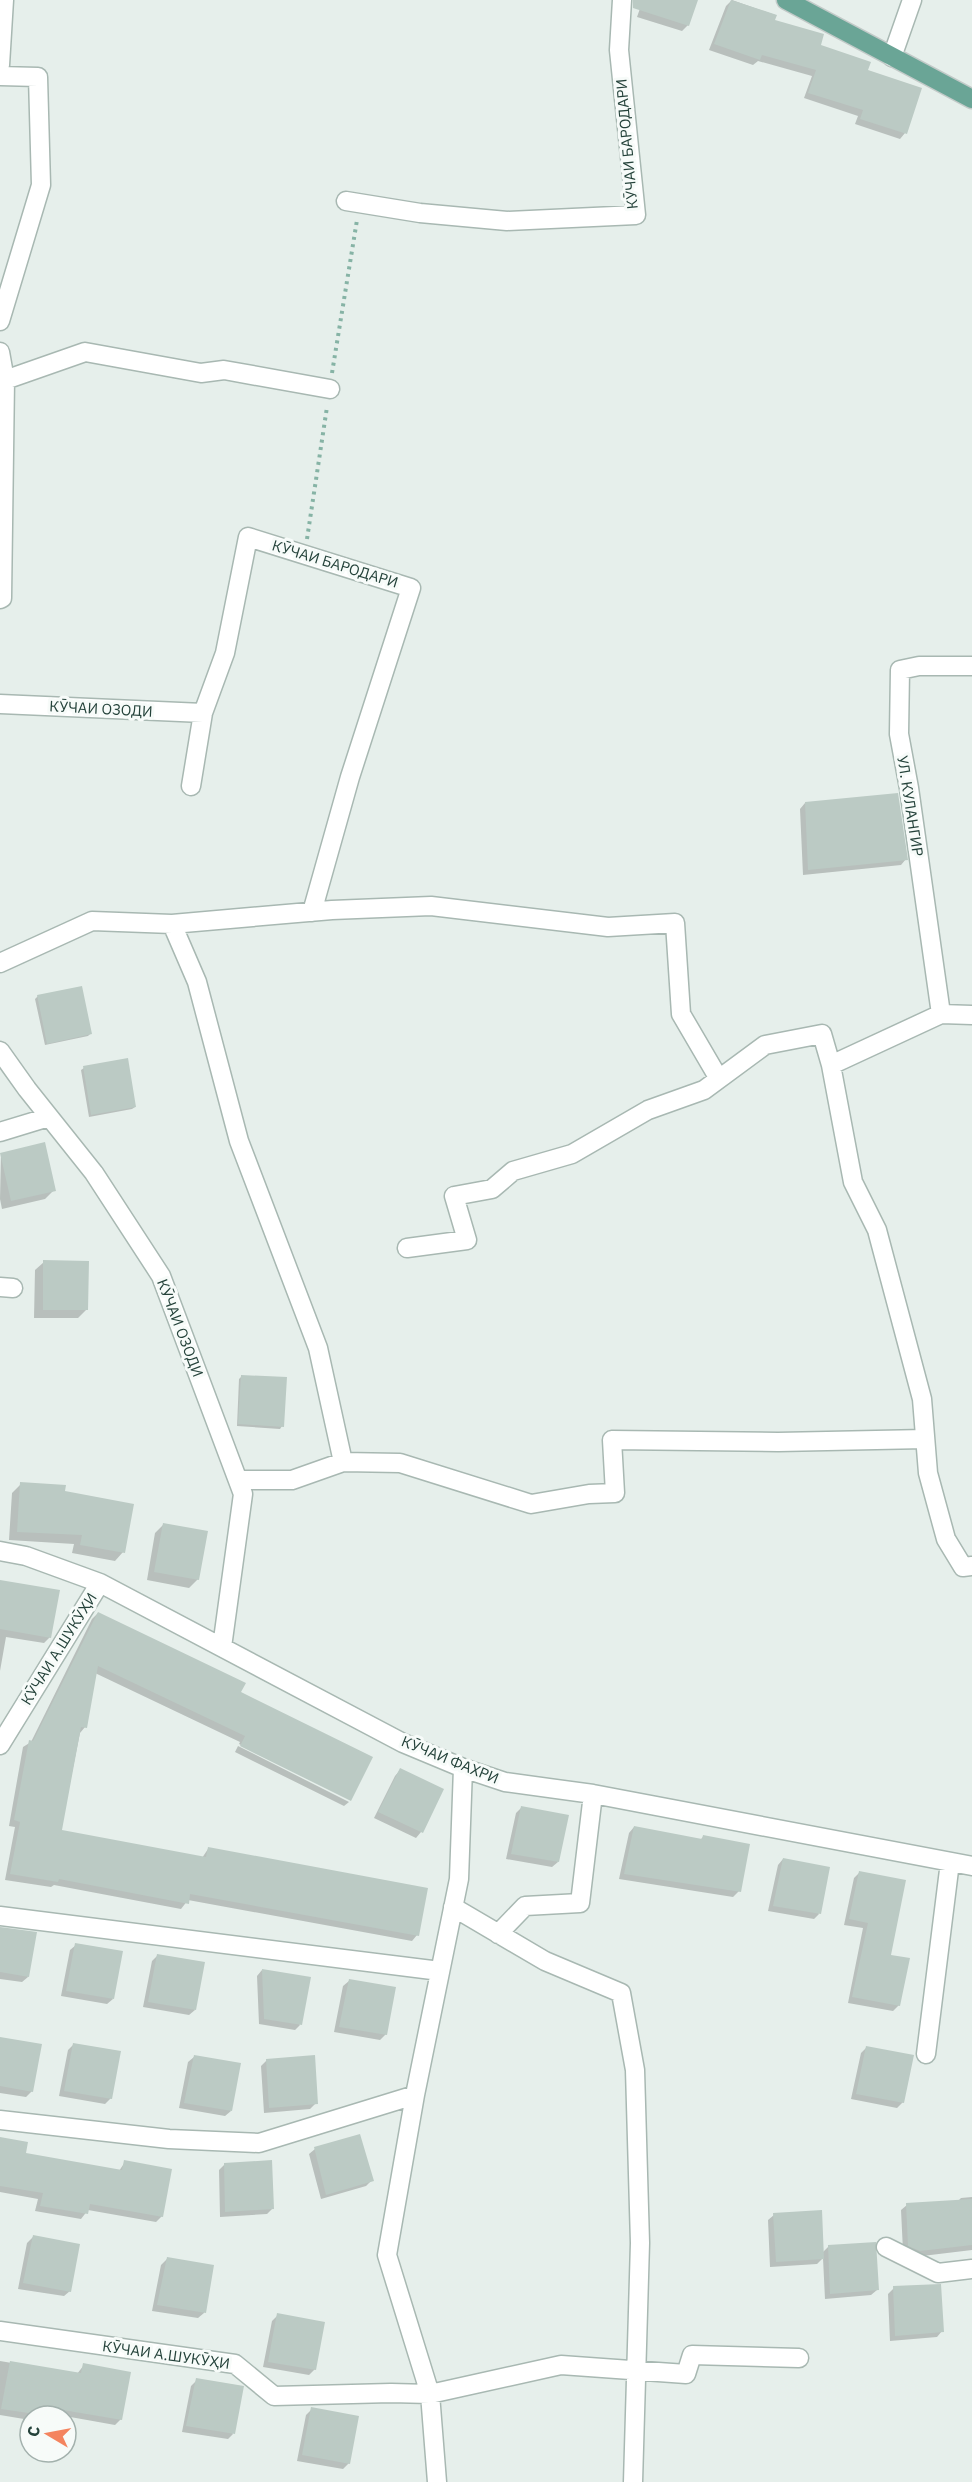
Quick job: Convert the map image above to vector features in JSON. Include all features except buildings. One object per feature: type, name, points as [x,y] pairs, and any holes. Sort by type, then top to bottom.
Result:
[{"type":"main road","points":[[798,3],[892,57],[972,99]]},
{"type":"street","points":[[0,65],[4,0]]},
{"type":"street","name":"КӮЧАИ БАРОДАРИ","points":[[346,201],[420,213],[507,221],[636,215],[619,50],[622,0]]},
{"type":"street","points":[[892,57],[912,0]]},
{"type":"street","points":[[0,76],[38,77],[41,185],[0,321]]},
{"type":"street","points":[[0,352],[5,380],[6,461],[2,598],[0,599]]},
{"type":"street","points":[[5,380],[85,352],[201,373],[224,370],[330,389]]},
{"type":"street","name":"КӮЧАИ БАРОДАРИ","points":[[190,786],[203,713],[225,654],[248,537],[411,588],[350,777],[312,912]]},
{"type":"street","name":"УЛ. КУЛАНГИР","points":[[941,1014],[909,788],[899,734],[900,670],[919,666],[972,666]]},
{"type":"street","name":"КӮЧАИ ОЗОДИ","points":[[0,704],[203,713]]},
{"type":"street","points":[[0,963],[92,921],[172,924],[312,912],[431,906],[608,927],[675,923],[681,1014],[719,1079]]},
{"type":"street","points":[[172,924],[197,982],[239,1141],[318,1348],[343,1462]]},
{"type":"street","points":[[831,1065],[941,1014],[972,1015]]},
{"type":"street","points":[[407,1248],[467,1240],[454,1196],[492,1189],[513,1171],[572,1154],[648,1110],[704,1090],[765,1045],[822,1034],[831,1065],[853,1182],[877,1230],[922,1399],[928,1473],[946,1539],[963,1567],[972,1566]]},
{"type":"street","name":"КӮЧАИ ОЗОДИ","points":[[0,1051],[94,1173],[161,1276],[238,1480],[243,1494],[222,1647]]},
{"type":"street","points":[[0,1132],[49,1117]]},
{"type":"street","points":[[238,1480],[292,1480],[343,1462],[400,1463],[531,1504],[590,1494],[615,1493],[612,1440],[778,1442],[925,1438]]},
{"type":"street","name":"КӮЧАИ ФАХРИ","points":[[0,1551],[26,1556],[100,1583],[403,1743],[462,1768],[505,1782],[593,1794],[972,1866]]},
{"type":"street","name":"КӮЧАИ А.ШУКӮҲИ","points":[[0,1745],[100,1583]]},
{"type":"street","points":[[437,2482],[430,2394],[387,2255],[415,2095],[459,1879],[462,1768]]},
{"type":"street","points":[[498,1934],[525,1905],[580,1903],[593,1794]]},
{"type":"street","points":[[926,2054],[950,1862]]},
{"type":"street","points":[[453,1907],[545,1961],[621,1993],[635,2070],[640,2243],[633,2482]]},
{"type":"street","points":[[0,1916],[440,1971]]},
{"type":"street","points":[[0,2120],[169,2139],[259,2143],[415,2095]]},
{"type":"street","points":[[886,2247],[938,2273],[972,2269]]},
{"type":"street","name":"КӮЧАИ А.ШУКӮҲИ","points":[[0,2331],[236,2364],[274,2396],[430,2394],[561,2365],[686,2374],[692,2355],[799,2358]]}]
